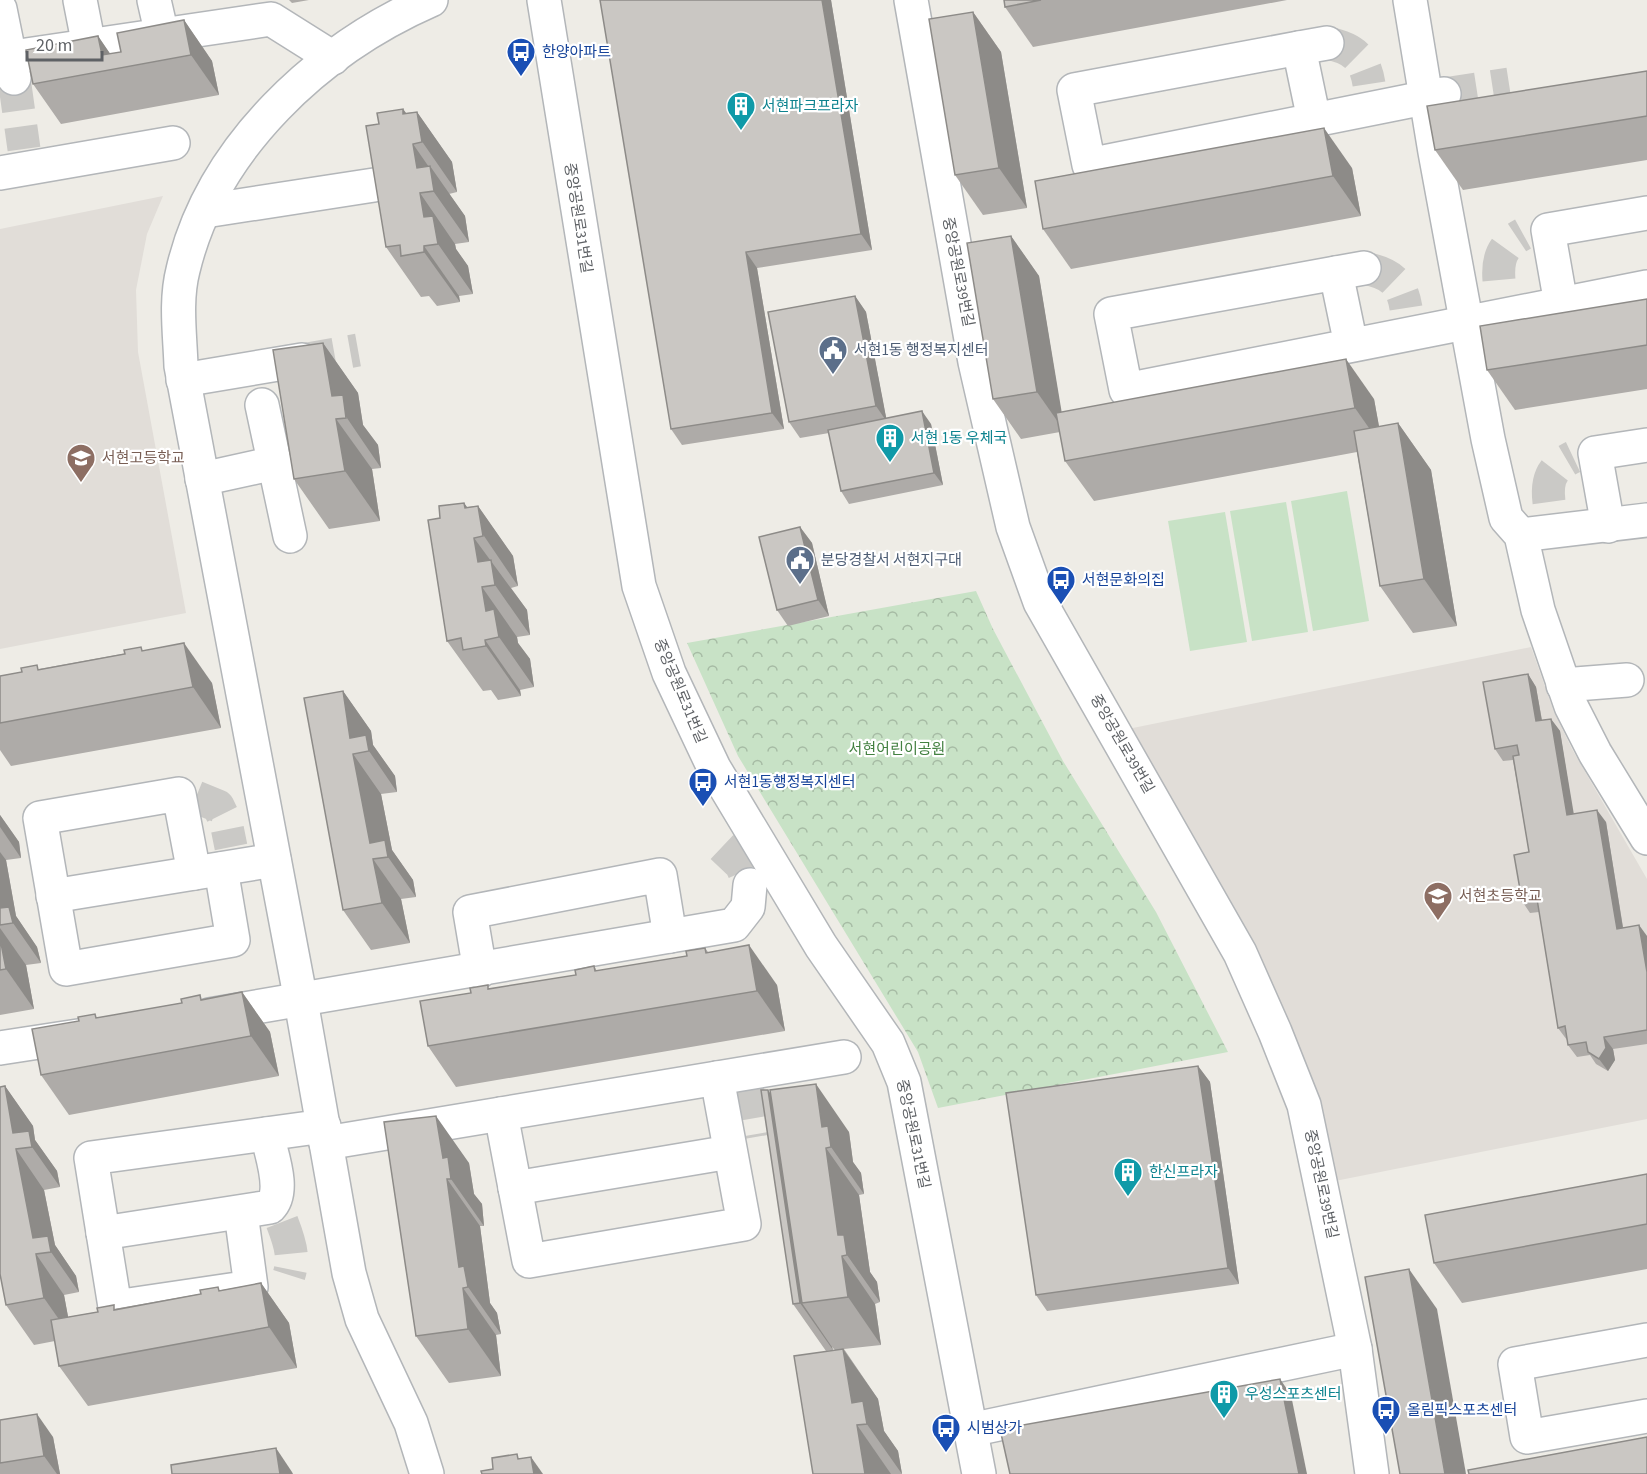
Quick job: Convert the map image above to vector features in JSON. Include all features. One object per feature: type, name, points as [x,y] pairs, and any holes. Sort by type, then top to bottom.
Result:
[{"type":"street","points":[[80,0],[89,46]]},
{"type":"street","points":[[154,0],[162,35]]},
{"type":"street","points":[[427,1474],[411,1423],[362,1319],[349,1273],[301,1001],[183,380],[178,301],[182,272],[192,238],[242,148],[266,117],[298,86],[333,58],[394,16],[432,0]]},
{"type":"street","name":"중앙공원로31번길","points":[[544,0],[639,586],[669,673],[714,768],[821,945],[888,1044],[904,1082],[979,1474]]},
{"type":"street","name":"중앙공원로39번길","points":[[911,0],[973,351],[1013,527],[1040,603],[1201,881],[1240,953],[1304,1105],[1355,1349],[1372,1474]]},
{"type":"street","points":[[1410,0],[1435,95],[1467,321],[1506,518],[1521,535],[1538,610],[1563,685],[1595,753],[1647,838]]},
{"type":"street","points":[[0,9],[8,65],[89,46],[162,35],[230,12],[271,19],[333,58]]},
{"type":"street","points":[[1314,120],[1313,46],[1074,90],[1089,165],[1314,120],[1435,95]]},
{"type":"street","points":[[0,173],[173,143]]},
{"type":"street","points":[[205,211],[374,185]]},
{"type":"street","points":[[1561,304],[1536,232],[1647,213]]},
{"type":"street","points":[[1351,345],[1350,270],[1111,314],[1126,390],[1647,287]]},
{"type":"street","points":[[183,380],[302,360]]},
{"type":"street","points":[[262,405],[290,536]]},
{"type":"street","points":[[1608,526],[1584,455],[1647,445]]},
{"type":"street","points":[[202,479],[275,463]]},
{"type":"street","points":[[1521,535],[1647,520]]},
{"type":"street","points":[[1563,685],[1627,680]]},
{"type":"street","points":[[179,795],[220,864],[233,940],[66,969],[53,896],[40,818],[179,795]]},
{"type":"street","points":[[53,896],[220,864],[274,860]]},
{"type":"street","points":[[480,971],[470,912],[660,875],[670,936]]},
{"type":"street","points":[[174,1021],[480,971],[734,925],[748,907],[750,885]]},
{"type":"street","points":[[0,1048],[104,1032]]},
{"type":"street","points":[[267,1134],[278,1192],[276,1201],[264,1214],[251,1287],[115,1307],[91,1158],[267,1134],[325,1135],[501,1114],[737,1079],[844,1057]]},
{"type":"street","points":[[501,1114],[529,1261],[744,1224],[730,1152],[737,1079]]},
{"type":"street","points":[[515,1188],[730,1152]]},
{"type":"street","points":[[103,1233],[264,1214]]},
{"type":"street","points":[[1647,1340],[1515,1364],[1527,1437],[1647,1416]]},
{"type":"street","points":[[970,1430],[1355,1349]]},
{"type":"shaded area","name":"서현고등학교","points":[[163,196],[147,234],[136,290],[138,352],[186,613],[0,649],[0,229]]},
{"type":"shaded area","name":"서현초등학교","points":[[1531,647],[1554,712],[1572,749],[1647,879],[1647,1119],[1330,1182],[1118,731]]},
{"type":"green space","points":[[1347,491],[1369,621],[1313,631],[1291,501]]},
{"type":"green space","points":[[1286,502],[1308,632],[1252,641],[1230,511]]},
{"type":"green space","points":[[1225,512],[1247,642],[1190,651],[1168,521]]},
{"type":"green space","name":"서현어린이공원","points":[[976,591],[993,629],[1063,761],[1156,912],[1228,1052],[938,1108],[918,1052],[738,756],[687,643]]},
{"type":"building","name":"서현파크프라자","points":[[600,0],[822,0],[861,234],[746,252],[772,413],[671,429]]},
{"type":"building","points":[[1004,0],[1041,0],[1005,7]]},
{"type":"building","points":[[973,12],[999,168],[955,175],[929,19]]},
{"type":"building","points":[[184,20],[191,55],[33,84],[26,50],[98,36],[102,55],[121,52],[117,33]]},
{"type":"building","points":[[1647,71],[1647,116],[1435,150],[1427,106]]},
{"type":"building","points":[[403,109],[403,114],[417,112],[422,142],[413,144],[417,168],[430,166],[434,191],[420,193],[424,217],[433,216],[438,244],[424,246],[424,252],[401,256],[400,245],[386,247],[366,126],[379,124],[377,113]]},
{"type":"building","points":[[1324,128],[1333,176],[1043,229],[1035,181]]},
{"type":"building","points":[[1011,236],[1037,392],[993,399],[967,243]]},
{"type":"building","name":"서현1동 행정복지센터","points":[[855,296],[876,406],[789,422],[768,312]]},
{"type":"building","points":[[1647,299],[1647,345],[1487,370],[1480,326]]},
{"type":"building","points":[[323,343],[332,396],[343,395],[346,418],[336,419],[345,471],[294,479],[273,350]]},
{"type":"building","points":[[1346,359],[1355,408],[1065,461],[1056,413]]},
{"type":"building","name":"서현 1동 우체국","points":[[922,411],[934,473],[841,491],[828,430]]},
{"type":"building","points":[[1398,423],[1424,579],[1380,586],[1354,431]]},
{"type":"building","points":[[464,503],[465,508],[478,506],[483,536],[474,538],[478,562],[491,560],[495,585],[482,587],[486,611],[494,609],[499,637],[485,640],[486,646],[463,650],[461,638],[447,641],[428,520],[440,518],[439,506]]},
{"type":"building","name":"분당경찰서 서현지구대","points":[[800,527],[818,600],[777,610],[759,537]]},
{"type":"building","points":[[184,643],[193,687],[0,723],[0,676],[22,672],[21,668],[37,665],[38,670],[125,654],[124,650],[141,647],[142,651]]},
{"type":"building","points":[[1528,674],[1536,721],[1551,719],[1567,815],[1597,810],[1617,929],[1639,925],[1647,972],[1647,1030],[1604,1037],[1606,1048],[1599,1059],[1588,1052],[1586,1042],[1568,1045],[1565,1026],[1558,1028],[1537,899],[1522,901],[1514,855],[1529,852],[1513,756],[1519,755],[1517,745],[1495,749],[1483,682]]},
{"type":"building","points":[[343,691],[350,738],[366,735],[369,751],[353,754],[370,843],[385,840],[388,857],[373,859],[382,903],[343,910],[304,698]]},
{"type":"building","points":[[9,907],[13,923],[0,925],[0,908]]},
{"type":"building","points":[[0,938],[6,969],[0,970]]},
{"type":"building","points":[[749,945],[757,991],[428,1046],[420,1001],[471,993],[470,988],[488,985],[488,989],[576,975],[575,970],[594,966],[595,971],[687,956],[686,951],[705,948],[706,953]]},
{"type":"building","points":[[242,992],[251,1036],[41,1075],[32,1029],[79,1021],[78,1017],[95,1014],[96,1018],[182,1003],[181,999],[200,995],[201,1000]]},
{"type":"building","name":"한신프라자","points":[[1198,1066],[1228,1268],[1036,1295],[1006,1093]]},
{"type":"building","points":[[816,1084],[822,1127],[828,1126],[831,1147],[826,1148],[838,1235],[844,1235],[847,1255],[842,1256],[848,1297],[802,1303],[770,1090]]},
{"type":"building","points":[[5,1086],[13,1133],[29,1131],[32,1147],[16,1149],[33,1238],[48,1236],[51,1252],[36,1254],[44,1298],[6,1305],[0,1274],[0,1087]]},
{"type":"building","points":[[761,1090],[768,1090],[800,1303],[793,1304]]},
{"type":"building","points":[[436,1116],[443,1158],[448,1157],[451,1179],[447,1179],[459,1267],[464,1266],[468,1287],[463,1288],[468,1329],[416,1336],[384,1122]]},
{"type":"building","points":[[1647,1174],[1647,1224],[1434,1263],[1425,1215]]},
{"type":"building","points":[[1409,1269],[1445,1474],[1400,1474],[1365,1277]]},
{"type":"building","points":[[261,1283],[269,1327],[59,1366],[51,1320],[98,1312],[97,1308],[114,1305],[114,1310],[201,1294],[200,1290],[218,1287],[219,1291]]},
{"type":"building","points":[[843,1349],[852,1403],[863,1401],[867,1424],[857,1425],[865,1474],[813,1474],[794,1356]]},
{"type":"building","name":"우성스포츠센터","points":[[1280,1379],[1299,1474],[1010,1474],[1000,1429]]},
{"type":"building","points":[[37,1414],[44,1456],[0,1463],[0,1420]]},
{"type":"building","points":[[1647,1437],[1647,1474],[1469,1474],[1468,1470]]},
{"type":"building","points":[[276,1448],[280,1474],[172,1474],[171,1465]]},
{"type":"building","points":[[517,1454],[518,1459],[531,1457],[534,1474],[482,1474],[481,1471],[493,1469],[492,1458]]},
{"type":"tunnel","points":[[1327,43],[1351,51],[1361,61],[1369,84]]},
{"type":"tunnel","points":[[14,78],[24,149]]},
{"type":"tunnel","points":[[1444,94],[1509,84]]},
{"type":"tunnel","points":[[1499,280],[1499,265],[1503,252],[1523,234]]},
{"type":"tunnel","points":[[1364,268],[1381,273],[1393,280],[1401,291],[1406,308]]},
{"type":"tunnel","points":[[302,360],[358,350]]},
{"type":"tunnel","points":[[1549,502],[1552,475],[1560,465],[1573,457]]},
{"type":"tunnel","points":[[196,797],[218,806],[226,822],[231,847]]},
{"type":"tunnel","points":[[722,847],[741,865],[750,885]]},
{"type":"tunnel","points":[[747,1086],[756,1137]]},
{"type":"tunnel","points":[[282,1222],[291,1255],[289,1275]]},
{"type":"place","name":"한양아파트","points":[[521,78]]},
{"type":"place","name":"서현파크프라자","points":[[741,132]]},
{"type":"place","name":"서현1동 행정복지센터","points":[[833,376]]},
{"type":"place","name":"서현 1동 우체국","points":[[890,464]]},
{"type":"place","name":"서현고등학교","points":[[81,484]]},
{"type":"place","name":"분당경찰서 서현지구대","points":[[800,586]]},
{"type":"place","name":"서현문화의집","points":[[1061,606]]},
{"type":"place","name":"서현1동행정복지센터","points":[[703,808]]},
{"type":"place","name":"서현초등학교","points":[[1438,922]]},
{"type":"place","name":"한신프라자","points":[[1128,1198]]},
{"type":"place","name":"우성스포츠센터","points":[[1224,1420]]},
{"type":"place","name":"올림픽스포츠센터","points":[[1386,1436]]},
{"type":"place","name":"시범상가","points":[[946,1454]]}]
